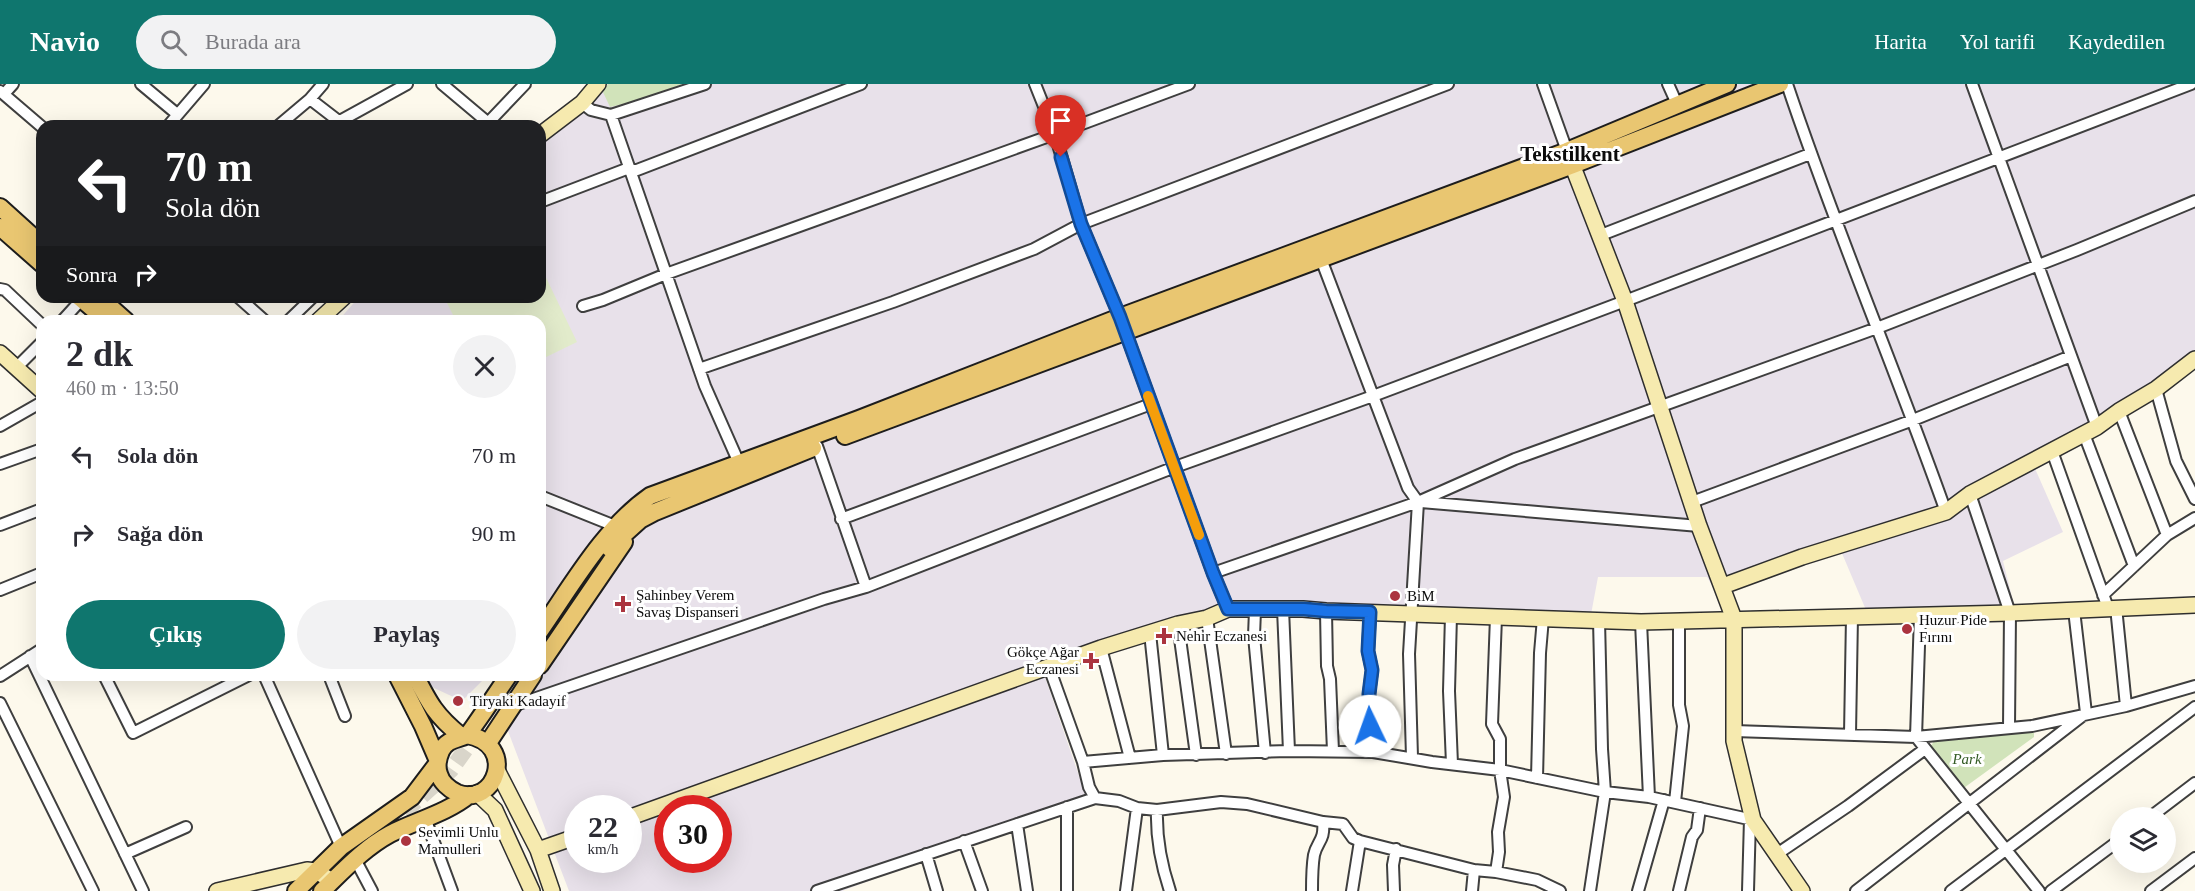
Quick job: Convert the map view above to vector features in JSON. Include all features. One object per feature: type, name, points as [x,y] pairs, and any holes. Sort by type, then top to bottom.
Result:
[{"type":"main road","points":[[600,557],[640,520],[655,512],[1123,325],[1322,258],[1570,158],[1677,104],[1727,84]]},
{"type":"main road","points":[[546,623],[615,526],[629,510],[650,496],[1123,325],[1570,158],[1780,84]]},
{"type":"main road","points":[[0,207],[36,240]]},
{"type":"main road","points":[[0,227],[36,259]]},
{"type":"main road","points":[[87,303],[100,315]]},
{"type":"main road","points":[[106,303],[119,315]]},
{"type":"main road","points":[[546,635],[629,510]]},
{"type":"main road","points":[[546,656],[614,555],[639,524],[655,512]]},
{"type":"main road","points":[[401,681],[423,726],[443,783],[460,794],[473,794]]},
{"type":"main road","points":[[327,886],[355,859],[388,835],[488,787],[494,779],[497,760],[488,743],[479,737],[464,735],[441,720],[418,681]]},
{"type":"main road","points":[[296,891],[341,847],[412,797],[437,763],[442,750],[450,741],[464,735],[504,681]]},
{"type":"main road","points":[[489,717],[515,681]]},
{"type":"main road","points":[[488,743],[529,681]]},
{"type":"street","points":[[13,84],[2,93],[36,122]]},
{"type":"street","points":[[141,84],[177,114]]},
{"type":"street","points":[[172,120],[204,84]]},
{"type":"street","points":[[285,120],[310,99],[323,84]]},
{"type":"street","points":[[349,120],[407,84]]},
{"type":"street","points":[[442,84],[482,120]]},
{"type":"street","points":[[493,120],[525,84]]},
{"type":"street","points":[[546,130],[582,103],[597,84]]},
{"type":"street","points":[[582,103],[591,110],[611,115],[705,84]]},
{"type":"street","points":[[546,200],[628,168],[637,170],[861,84]]},
{"type":"street","points":[[1035,84],[1054,134],[1081,224],[1123,325],[1228,609]]},
{"type":"street","points":[[583,306],[1189,84]]},
{"type":"street","points":[[699,369],[893,302],[1034,249],[1081,224],[1448,84]]},
{"type":"street","points":[[1543,84],[1625,301],[1699,525],[1734,619],[1734,741],[1752,819],[1748,891]]},
{"type":"street","points":[[1668,84],[1677,104]]},
{"type":"street","points":[[1786,84],[1835,221],[1913,420],[1946,512]]},
{"type":"street","points":[[1972,84],[2071,356],[2091,431],[2134,566]]},
{"type":"street","points":[[513,706],[824,599],[866,587],[1175,467],[1373,396],[2191,84]]},
{"type":"street","points":[[310,99],[338,120]]},
{"type":"street","points":[[611,115],[699,369],[739,463]]},
{"type":"street","points":[[1601,235],[1810,154]]},
{"type":"street","points":[[1213,573],[1418,502],[1515,459],[1876,328],[2195,201]]},
{"type":"street","points":[[1322,258],[1408,488],[1418,502],[1409,654],[1412,757]]},
{"type":"street","points":[[0,289],[5,290],[36,319]]},
{"type":"street","points":[[67,315],[77,303]]},
{"type":"street","points":[[245,303],[258,315]]},
{"type":"street","points":[[294,315],[306,303]]},
{"type":"street","points":[[325,315],[338,303]]},
{"type":"street","points":[[16,368],[36,348]]},
{"type":"street","points":[[0,353],[36,386]]},
{"type":"street","points":[[1692,502],[1913,420],[2071,356]]},
{"type":"street","points":[[1723,586],[1802,557],[1946,512],[1970,494],[2091,431],[2156,389],[2195,359]]},
{"type":"street","points":[[2156,389],[2176,461],[2195,499]]},
{"type":"street","points":[[841,519],[1151,404]]},
{"type":"street","points":[[0,426],[36,405]]},
{"type":"street","points":[[2119,411],[2167,536]]},
{"type":"street","points":[[817,446],[866,587]]},
{"type":"street","points":[[0,464],[36,451]]},
{"type":"street","points":[[2052,451],[2109,604],[2126,706]]},
{"type":"street","points":[[1970,494],[2010,614],[2009,727]]},
{"type":"street","points":[[546,498],[615,526]]},
{"type":"street","points":[[1418,502],[1699,525]]},
{"type":"street","points":[[0,525],[36,511]]},
{"type":"street","points":[[2109,604],[2134,566],[2167,536],[2195,518]]},
{"type":"street","points":[[0,590],[36,575]]},
{"type":"street","points":[[642,813],[1101,648],[1178,624],[1207,618],[1228,609],[1304,609],[1679,622],[1852,616],[2010,614],[2074,610],[2109,604],[2195,605]]},
{"type":"street","points":[[1282,609],[1289,751]]},
{"type":"street","points":[[1255,610],[1254,636],[1265,753]]},
{"type":"street","points":[[2074,610],[2086,713]]},
{"type":"street","points":[[1326,611],[1333,751]]},
{"type":"street","points":[[1370,612],[1368,651],[1372,670],[1369,694],[1373,752]]},
{"type":"street","points":[[1451,615],[1449,691],[1452,764]]},
{"type":"street","points":[[1920,615],[1916,737],[2039,891]]},
{"type":"street","points":[[1850,734],[1852,616]]},
{"type":"street","points":[[1496,617],[1492,724],[1500,739],[1500,770],[1504,797],[1498,832],[1499,852],[1496,872]]},
{"type":"street","points":[[1207,618],[1226,754]]},
{"type":"street","points":[[1537,778],[1543,618]]},
{"type":"street","points":[[1590,891],[1605,792],[1599,620]]},
{"type":"street","points":[[1641,622],[1649,797]]},
{"type":"street","points":[[1638,891],[1670,801],[1683,726],[1679,705],[1679,622]]},
{"type":"street","points":[[1178,624],[1196,755]]},
{"type":"street","points":[[1150,633],[1163,755]]},
{"type":"street","points":[[1101,648],[1130,758]]},
{"type":"street","points":[[0,676],[36,652]]},
{"type":"street","points":[[30,656],[36,669]]},
{"type":"street","points":[[1049,667],[1083,762],[1089,788],[1095,798]]},
{"type":"street","points":[[42,681],[143,891]]},
{"type":"street","points":[[107,681],[133,733],[237,681]]},
{"type":"street","points":[[267,681],[341,847]]},
{"type":"street","points":[[331,681],[345,716]]},
{"type":"street","points":[[1734,731],[1916,737],[2054,722],[2086,713],[2126,706],[2195,686]]},
{"type":"street","points":[[0,703],[93,891]]},
{"type":"street","points":[[1951,891],[2195,707]]},
{"type":"street","points":[[1856,891],[2086,713]]},
{"type":"street","points":[[2047,744],[2054,722]]},
{"type":"street","points":[[1777,854],[1848,806],[1925,749]]},
{"type":"street","points":[[1083,762],[1163,755],[1333,751],[1373,752],[1500,770],[1605,792],[1670,801],[1752,819],[1802,891]]},
{"type":"street","points":[[497,770],[538,850],[552,891]]},
{"type":"street","points":[[2163,807],[2195,783]]},
{"type":"street","points":[[473,794],[495,810],[532,891]]},
{"type":"street","points":[[817,891],[831,889],[926,854],[1095,798],[1119,801],[1137,808],[1157,810],[1230,803],[1266,808],[1323,822],[1343,824],[1353,838],[1360,841],[1474,870],[1537,880],[1560,891]]},
{"type":"street","points":[[1067,807],[1067,891]]},
{"type":"street","points":[[1126,891],[1137,808]]},
{"type":"street","points":[[1679,891],[1692,837],[1697,830],[1700,808]]},
{"type":"street","points":[[1157,810],[1156,832],[1162,869],[1170,891]]},
{"type":"street","points":[[425,818],[452,891]]},
{"type":"street","points":[[1312,891],[1314,853],[1321,842],[1324,831],[1323,822]]},
{"type":"street","points":[[1017,824],[1027,891]]},
{"type":"street","points":[[125,854],[186,827]]},
{"type":"street","points":[[538,850],[564,841]]},
{"type":"street","points":[[964,841],[982,891]]},
{"type":"street","points":[[1352,891],[1360,841]]},
{"type":"street","points":[[2051,891],[2110,847]]},
{"type":"street","points":[[1394,891],[1393,865],[1396,849]]},
{"type":"street","points":[[926,854],[937,891]]},
{"type":"street","points":[[2151,891],[2195,858]]},
{"type":"street","points":[[355,859],[372,891]]},
{"type":"street","points":[[217,891],[307,870],[316,871],[327,886]]},
{"type":"street","points":[[1472,891],[1474,870]]},
{"type":"shaded area","points":[[594,84],[2195,84],[2195,353],[2127,408],[2033,464],[2063,532],[2003,561],[2014,605],[1866,610],[1841,551],[1717,594],[1707,577],[1598,577],[1589,625],[1204,616],[1044,674],[1087,799],[842,891],[569,891],[503,718],[526,693],[504,681],[546,681],[546,315],[343,315],[354,303],[546,303],[546,127]]},
{"type":"shaded area","points":[[428,681],[482,681],[462,701],[432,687]]},
{"type":"green space","points":[[608,84],[683,84],[637,101],[610,107],[602,90]]},
{"type":"green space","points":[[546,277],[577,342],[546,357],[546,315],[453,315],[447,303],[546,303]]},
{"type":"green space","name":"Park","points":[[2026,730],[2034,733],[2034,737],[1961,790],[1929,749],[1936,738]]},
{"type":"tunnel","points":[[404,812],[451,770],[481,728]]},
{"type":"tunnel","points":[[313,885],[370,835]]},
{"type":"slow traffic","points":[[1148,396],[1199,535]]},
{"type":"place","name":"BiM","points":[[1395,596]]},
{"type":"place","name":"Şahinbey Verem Savaş Dispanseri","points":[[623,604]]},
{"type":"place","name":"Huzur Pide Fırını","points":[[1907,629]]},
{"type":"place","name":"Nehir Eczanesi","points":[[1164,636]]},
{"type":"place","name":"Gökçe Ağar Eczanesi","points":[[1091,661]]},
{"type":"place","name":"Tiryaki Kadayıf","points":[[458,701]]},
{"type":"place","name":"Sevimli Unlu Mamulleri","points":[[406,841]]},
{"type":"district","name":"Tekstilkent","points":[[1570,154]]},
{"type":"route","points":[[1061,157],[1081,224],[1120,317],[1228,609],[1370,612],[1368,651],[1372,670],[1369,694],[1370,726]]}]
